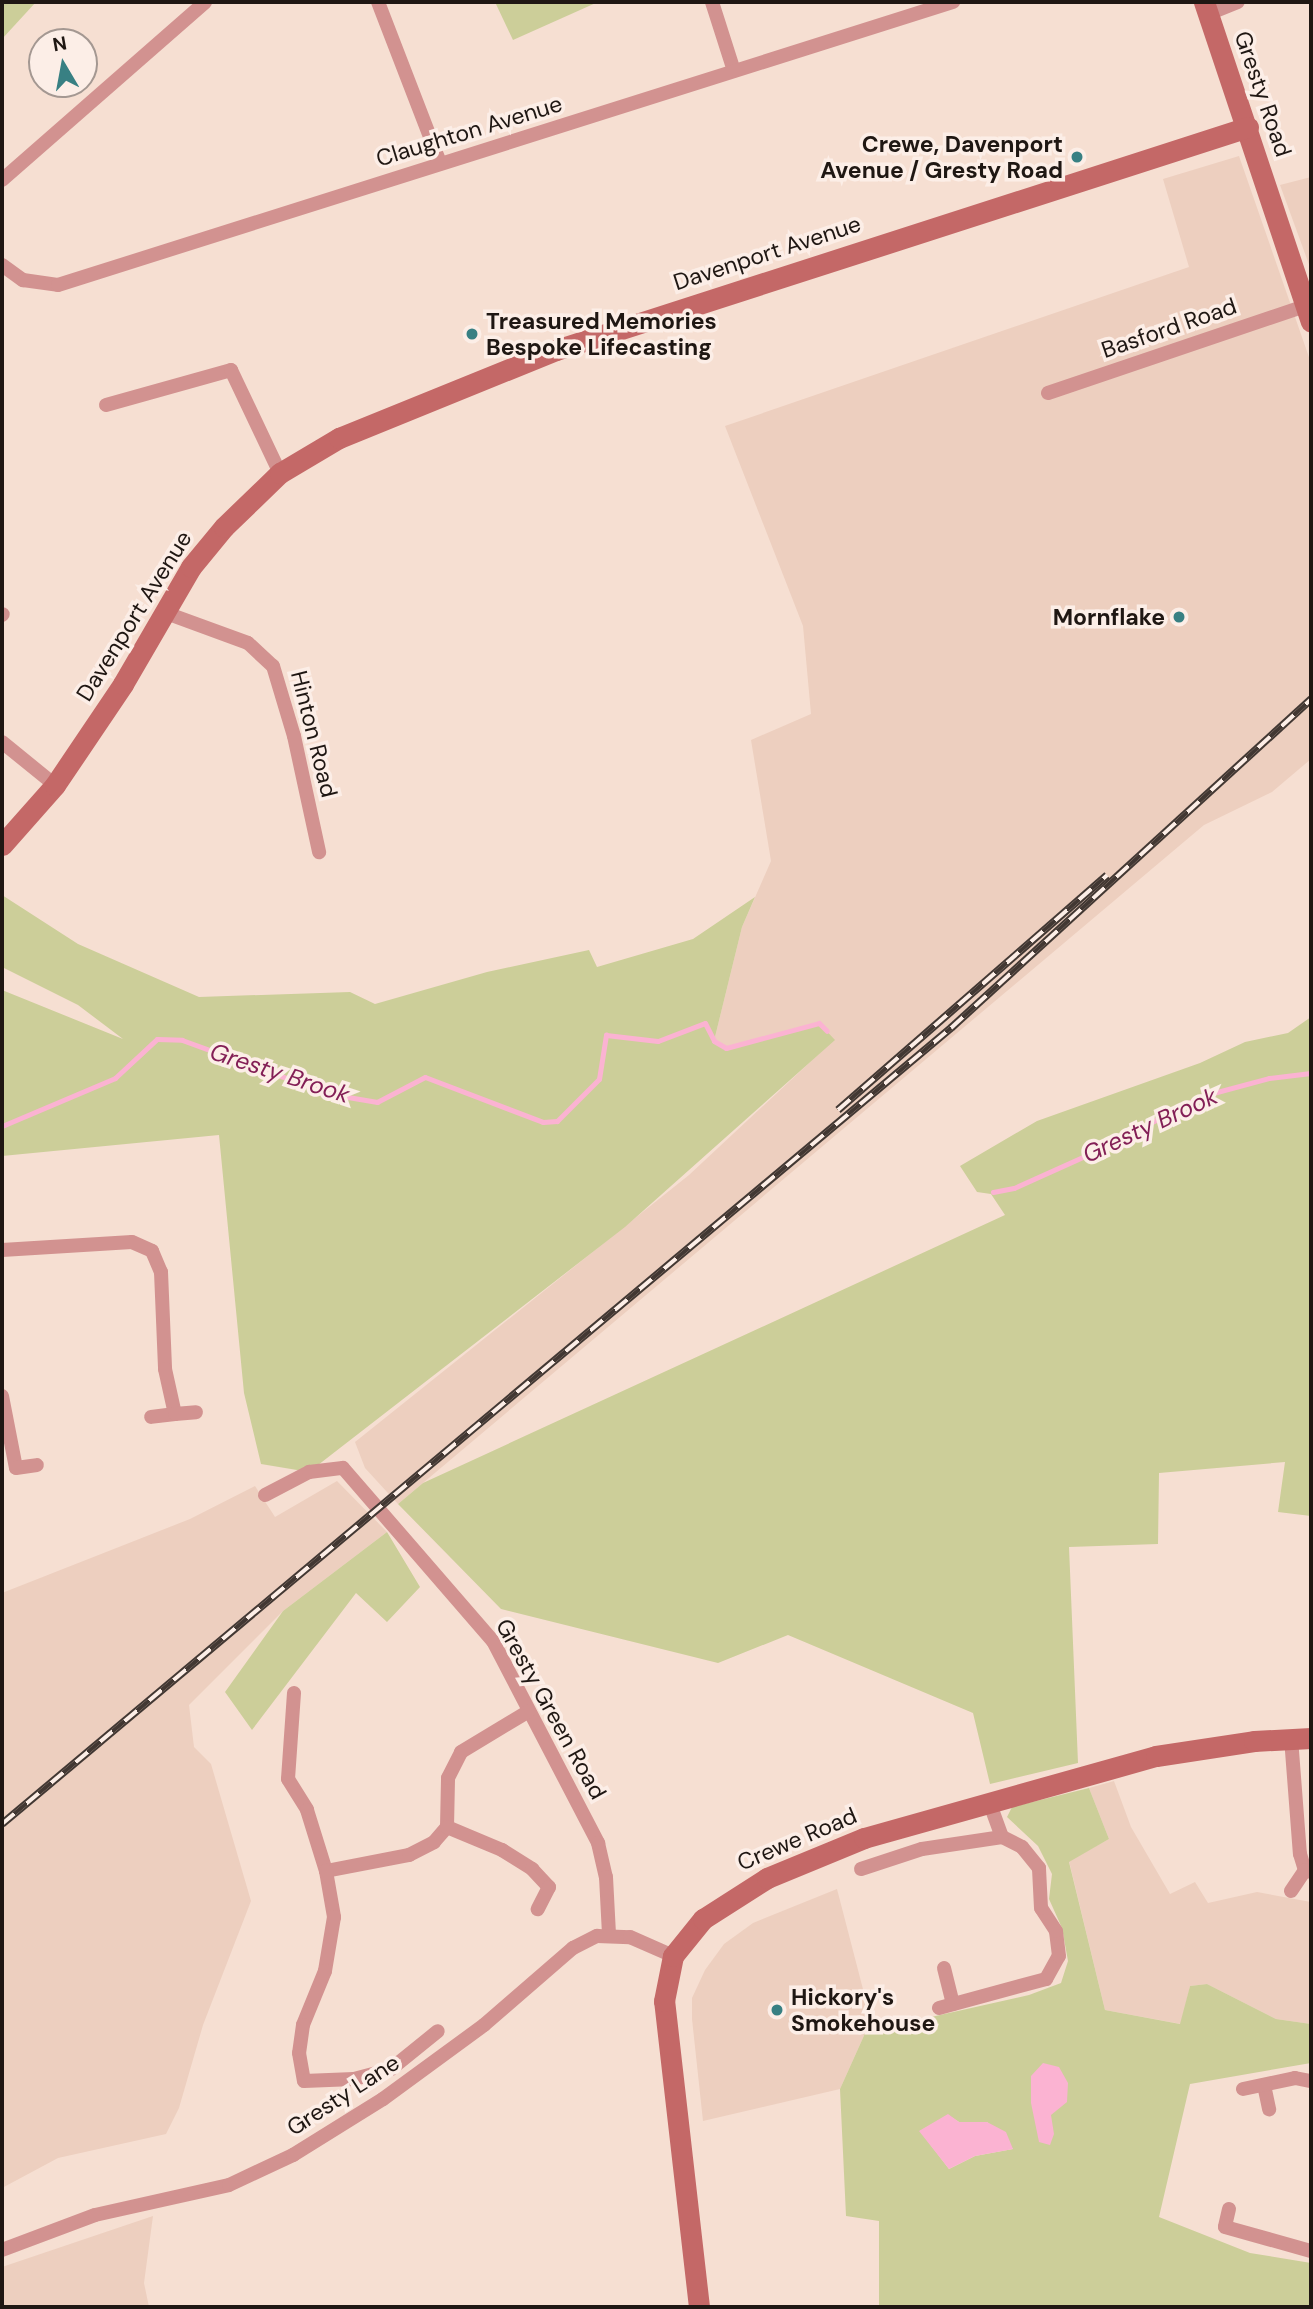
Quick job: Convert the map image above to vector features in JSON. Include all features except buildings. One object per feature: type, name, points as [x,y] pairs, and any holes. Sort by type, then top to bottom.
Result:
[{"type":"street","points":[[2,180],[205,2]]},
{"type":"street","points":[[379,2],[440,163]]},
{"type":"street","points":[[712,2],[734,71]]},
{"type":"street","name":"Claughton Avenue","points":[[2,265],[23,280],[58,285],[953,2]]},
{"type":"street","points":[[1206,8],[1238,2]]},
{"type":"street","name":"Gresty Road","points":[[1206,8],[1248,127],[1308,314]]},
{"type":"street","name":"Davenport Avenue","points":[[2,845],[55,785],[166,613],[191,567],[224,527],[280,473],[393,412],[556,350],[1248,127]]},
{"type":"street","name":"Basford Road","points":[[1048,393],[1308,314]]},
{"type":"street","points":[[106,405],[231,370],[280,473]]},
{"type":"street","name":"Hinton Road","points":[[166,613],[248,643],[274,666],[294,736],[319,852]]},
{"type":"street","points":[[2,742],[55,785]]},
{"type":"street","points":[[2,1250],[132,1242],[152,1251],[161,1272],[164,1369],[175,1414]]},
{"type":"street","points":[[2,1396],[9,1469],[37,1465]]},
{"type":"street","points":[[151,1417],[196,1412]]},
{"type":"street","name":"Gresty Green Road","points":[[265,1495],[309,1472],[343,1468],[493,1641],[598,1843],[606,1877],[609,1934]]},
{"type":"street","points":[[294,1693],[288,1779],[307,1810],[326,1871],[334,1917],[325,1971],[303,2025],[299,2053],[304,2081],[354,2079],[391,2069],[438,2031]]},
{"type":"street","points":[[326,1871],[409,1855],[434,1842],[447,1827],[448,1778],[461,1752],[529,1711]]},
{"type":"street","points":[[1291,1891],[1308,1871],[1300,1854],[1301,1738]]},
{"type":"street","name":"Crewe Road","points":[[699,2307],[664,2022],[665,1987],[673,1956],[713,1911],[767,1878],[831,1849],[989,1802],[1156,1756],[1301,1738]]},
{"type":"street","points":[[989,1802],[1002,1837]]},
{"type":"street","points":[[447,1827],[502,1850],[532,1869],[549,1887],[538,1909]]},
{"type":"street","points":[[860,1869],[922,1849],[1002,1837],[1022,1847],[1039,1868],[1041,1908],[1056,1931],[1059,1956],[1046,1979],[946,2006],[944,1968]]},
{"type":"street","points":[[609,1934],[673,1956]]},
{"type":"street","name":"Gresty Lane","points":[[2,2250],[95,2215],[229,2185],[293,2155],[383,2099],[484,2025],[573,1948],[609,1934]]},
{"type":"street","points":[[1243,2089],[1311,2081]]},
{"type":"street","points":[[1264,2085],[1269,2109]]},
{"type":"street","points":[[1229,2210],[1226,2227],[1311,2252]]},
{"type":"shaded area","points":[[1239,156],[1311,363],[1311,759],[1272,792],[1204,825],[398,1504],[365,1468],[355,1442],[689,1175],[821,1052],[819,1023],[726,1048],[714,1041],[742,927],[771,861],[751,740],[811,714],[803,626],[725,426],[1189,267],[1163,179]]},
{"type":"shaded area","points":[[1311,177],[1311,270],[1280,185]]},
{"type":"shaded area","points":[[337,1481],[387,1532],[283,1611],[189,1705],[194,1747],[211,1764],[251,1901],[203,2025],[179,2108],[166,2134],[58,2158],[2,2188],[2,1593],[190,1519],[255,1486],[275,1517]]},
{"type":"shaded area","points":[[1114,1781],[1131,1827],[1170,1894],[1195,1882],[1208,1903],[1257,1892],[1311,1902],[1311,2024],[1276,2019],[1207,1984],[1190,1986],[1181,2024],[1105,2010],[1069,1861],[1109,1839],[1089,1788]]},
{"type":"shaded area","points":[[837,1889],[871,2020],[840,2089],[703,2121],[692,1998],[705,1970],[724,1944],[753,1923]]},
{"type":"shaded area","points":[[1043,2063],[1059,2067],[1068,2083],[1067,2102],[1051,2115],[1054,2134],[1050,2145],[1039,2142],[1031,2103],[1031,2076]]},
{"type":"shaded area","points":[[948,2114],[959,2122],[987,2122],[1006,2132],[1013,2149],[975,2156],[949,2169],[919,2131]]},
{"type":"shaded area","points":[[153,2216],[144,2283],[149,2307],[2,2307],[2,2267]]},
{"type":"green space","points":[[2,2],[36,2],[2,39]]},
{"type":"green space","points":[[495,2],[598,2],[513,40]]},
{"type":"green space","points":[[2,895],[78,944],[199,997],[350,992],[375,1004],[487,972],[589,950],[597,967],[693,939],[755,897],[742,927],[714,1041],[726,1048],[819,1023],[835,1040],[625,1227],[309,1472],[261,1464],[244,1393],[219,1135],[2,1156],[2,990],[123,1039],[78,1005],[2,967]]},
{"type":"green space","points":[[1311,1017],[1311,1516],[1278,1512],[1285,1462],[1159,1473],[1158,1544],[1069,1547],[1078,1763],[990,1784],[973,1713],[788,1635],[718,1663],[501,1609],[398,1504],[423,1483],[1005,1215],[991,1194],[977,1192],[960,1166],[1037,1121],[1200,1063],[1245,1042],[1288,1033]]},
{"type":"green space","points":[[387,1532],[420,1587],[387,1622],[356,1593],[252,1730],[225,1692],[283,1611]]},
{"type":"green space","points":[[1089,1788],[1109,1839],[1069,1862],[1105,2010],[1180,2024],[1190,1986],[1207,1984],[1276,2019],[1311,2024],[1311,2063],[1190,2084],[1159,2217],[1250,2253],[1311,2263],[1311,2307],[879,2307],[879,2221],[846,2216],[840,2089],[871,2020],[891,2026],[1029,1995],[1061,1983],[1068,1961],[1062,1928],[1049,1899],[1052,1874],[1038,1846],[1007,1817],[1012,1807]],"holes":[[[948,2115],[959,2122],[987,2122],[1013,2149],[975,2156],[949,2169],[920,2131]]]},
{"type":"waterway","name":"Gresty Brook","points":[[2,1126],[115,1078],[157,1039],[182,1040],[330,1094],[377,1102],[425,1077],[543,1122],[557,1121],[599,1079],[606,1035],[658,1041],[705,1023],[714,1041],[726,1048],[819,1023],[827,1031]]},
{"type":"waterway","name":"Gresty Brook","points":[[993,1192],[1014,1188],[1096,1151],[1202,1096],[1269,1078],[1311,1073]]},
{"type":"railway","points":[[2,1824],[951,1028],[1311,699]]},
{"type":"railway","points":[[838,1110],[1107,875]]},
{"type":"place","name":"Crewe, Davenport Avenue / Gresty Road","points":[[1077,157]]},
{"type":"place","name":"Treasured Memories Bespoke Lifecasting","points":[[472,334]]},
{"type":"place","name":"Mornflake","points":[[1179,617]]},
{"type":"place","name":"Hickory's Smokehouse","points":[[777,2010]]}]
